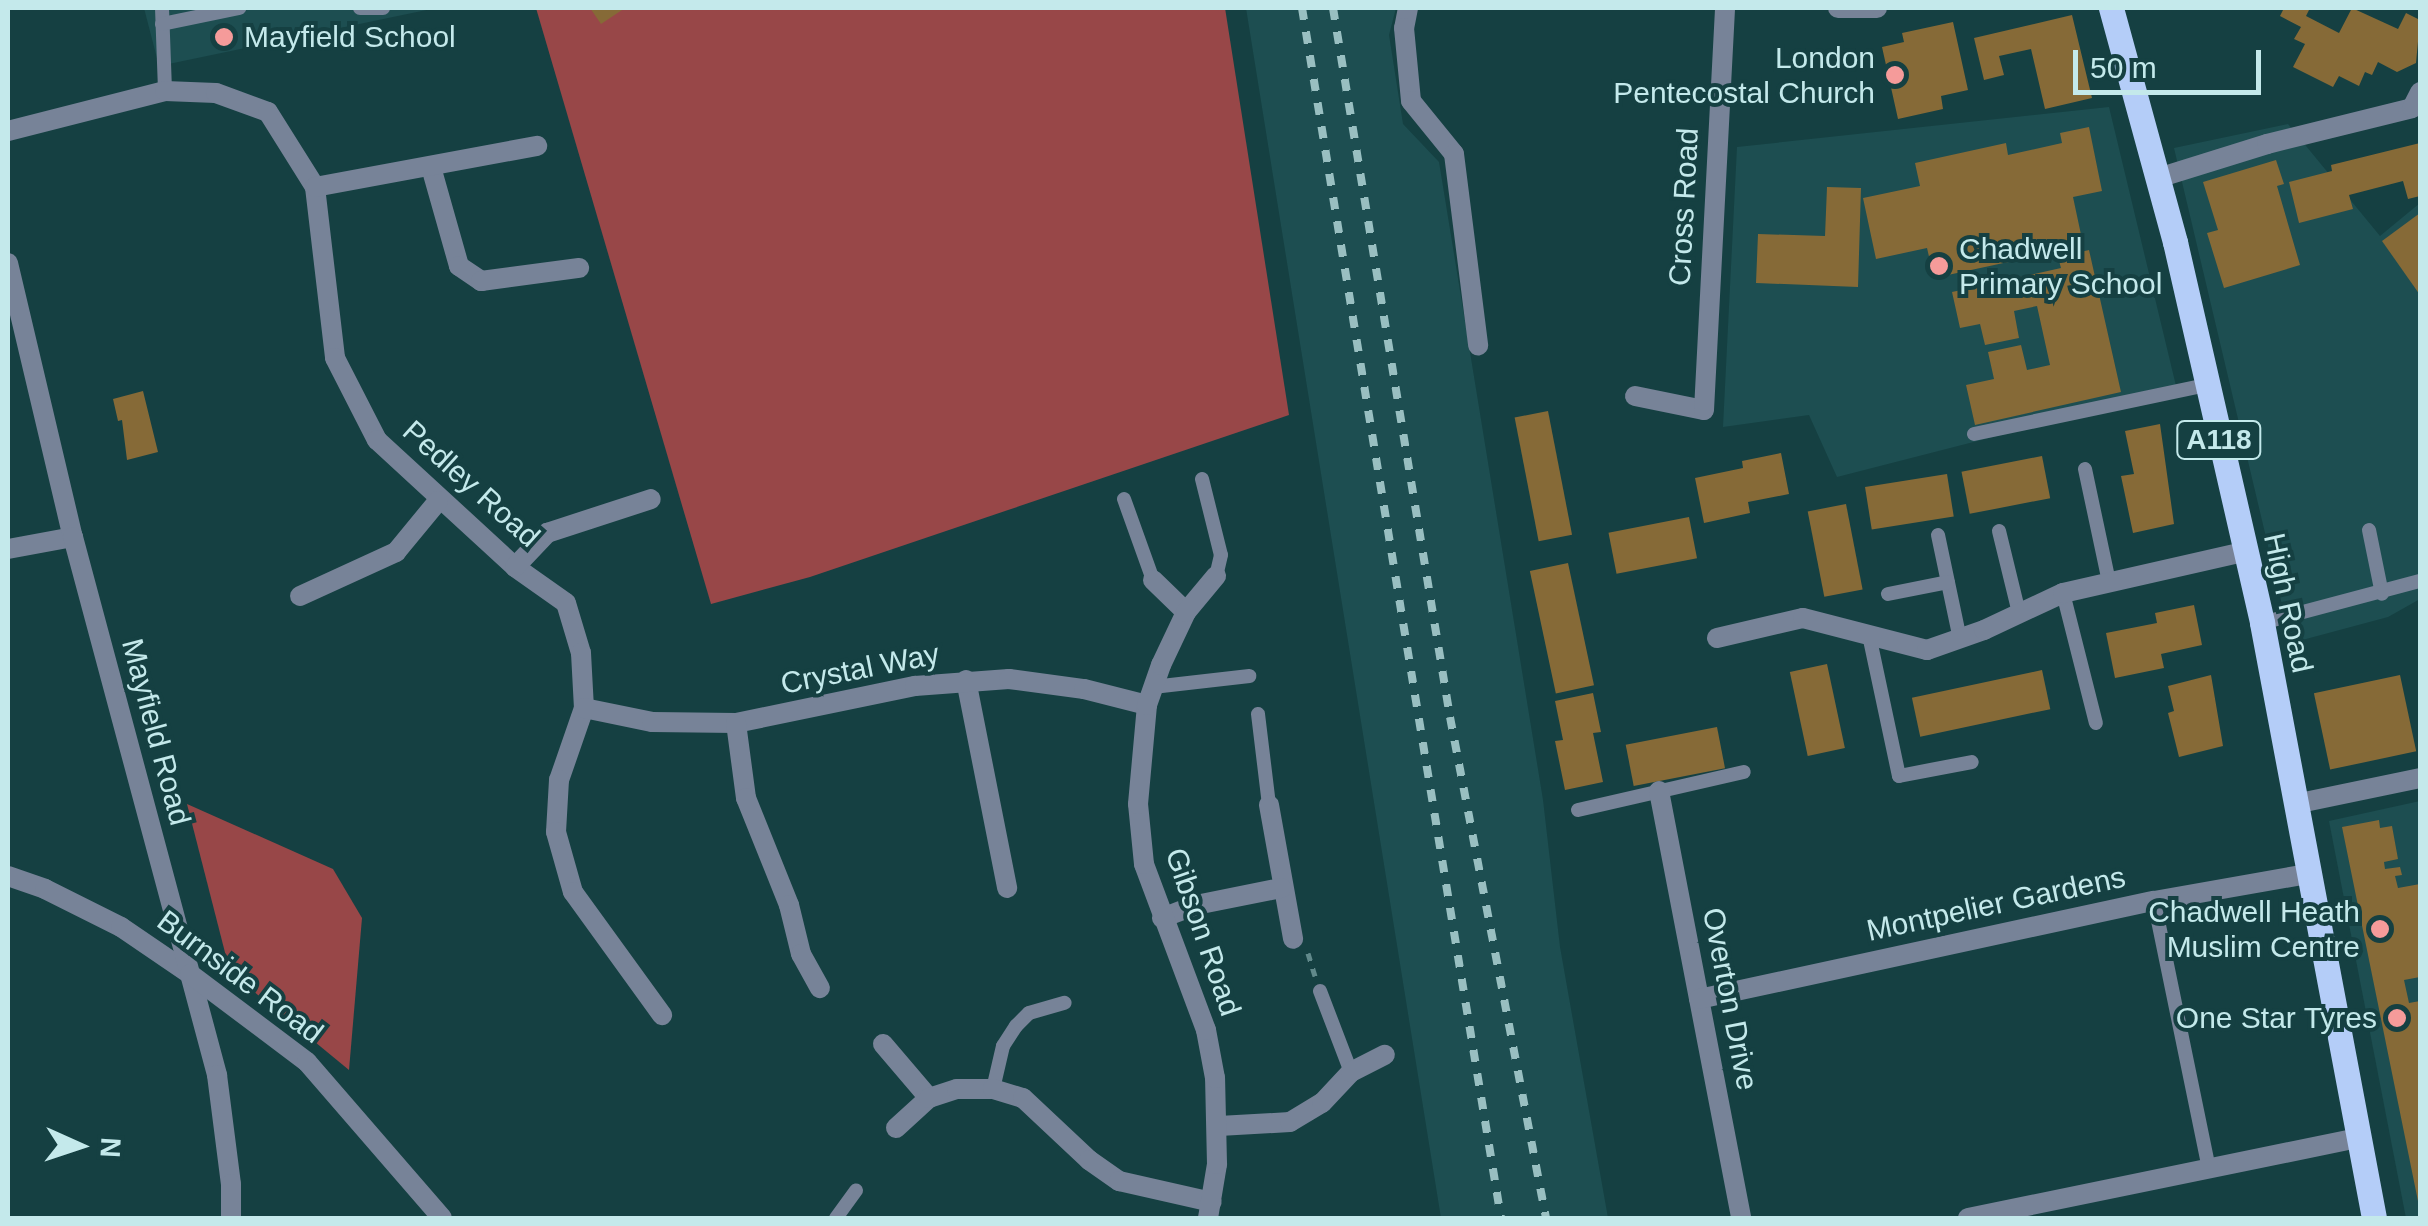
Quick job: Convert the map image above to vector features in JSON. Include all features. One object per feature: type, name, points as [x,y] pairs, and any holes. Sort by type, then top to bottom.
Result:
[{"type":"main road","name":"High Road","points":[[2111,8],[2158,178],[2262,623],[2374,1218]]},
{"type":"street","points":[[1408,8],[1404,28],[1410,101],[1454,154],[1478,344]]},
{"type":"street","name":"Cross Road","points":[[1635,396],[1704,410],[1725,8]]},
{"type":"street","points":[[1838,8],[1868,8]]},
{"type":"street","name":"Pedley Road","points":[[8,131],[165,91],[216,94],[268,112],[315,188],[335,358],[377,440],[438,501],[514,567],[566,603],[581,653],[584,708],[559,780],[556,832],[573,892],[662,1015]]},
{"type":"street","points":[[2158,178],[2412,108],[2420,92]]},
{"type":"street","points":[[315,188],[537,146]]},
{"type":"street","points":[[431,167],[459,266],[480,280],[579,268]]},
{"type":"street","name":"Mayfield Road","points":[[8,263],[73,537],[217,1075],[231,1184],[230,1218]]},
{"type":"street","points":[[514,567],[547,533],[651,498]]},
{"type":"street","points":[[300,596],[396,552],[438,501]]},
{"type":"street","points":[[8,549],[73,537]]},
{"type":"street","points":[[1717,638],[1803,618],[1926,650],[2062,593],[2244,552]]},
{"type":"street","name":"Gibson Road","points":[[1210,1210],[1219,1126],[1206,1030],[1144,864],[1138,804],[1150,696],[1186,612],[1216,576]]},
{"type":"street","points":[[1154,580],[1186,612]]},
{"type":"street","name":"Crystal Way","points":[[584,708],[652,722],[736,723],[966,680],[1010,679],[1150,696]]},
{"type":"street","points":[[966,680],[1007,888]]},
{"type":"street","points":[[736,723],[746,798],[790,905],[801,954],[820,988]]},
{"type":"street","points":[[2295,804],[2420,778]]},
{"type":"street","name":"Overton Drive","points":[[1660,792],[1741,1218]]},
{"type":"street","points":[[1269,806],[1293,939]]},
{"type":"street","name":"Montpelier Gardens","points":[[1699,999],[2154,901],[2307,874]]},
{"type":"street","name":"Burnside Road","points":[[8,876],[45,889],[121,927],[308,1062],[442,1218]]},
{"type":"street","points":[[1162,918],[1196,905],[1281,888]]},
{"type":"street","points":[[883,1044],[929,1098]]},
{"type":"street","points":[[1219,1126],[1290,1122],[1322,1103],[1351,1072],[1386,1054]]},
{"type":"street","points":[[896,1128],[929,1098],[957,1089],[992,1089],[1023,1098],[1119,1181],[1210,1210]]},
{"type":"street","points":[[1968,1218],[2359,1138]]},
{"type":"lane","points":[[162,8],[165,91]]},
{"type":"lane","points":[[162,24],[239,8]]},
{"type":"lane","points":[[360,8],[383,8]]},
{"type":"lane","points":[[1974,434],[2207,385]]},
{"type":"lane","points":[[2085,468],[2109,582]]},
{"type":"lane","points":[[1202,479],[1221,555],[1216,576]]},
{"type":"lane","points":[[1124,499],[1154,580]]},
{"type":"lane","points":[[2369,530],[2382,594]]},
{"type":"lane","points":[[1999,531],[2019,614]]},
{"type":"lane","points":[[1938,536],[1960,638]]},
{"type":"lane","points":[[2262,623],[2420,581]]},
{"type":"lane","points":[[1888,594],[1948,582]]},
{"type":"lane","points":[[2062,593],[2096,724]]},
{"type":"lane","points":[[1869,634],[1899,776],[1972,762]]},
{"type":"lane","points":[[1150,696],[1249,676]]},
{"type":"lane","points":[[1258,714],[1269,806]]},
{"type":"lane","points":[[1578,810],[1744,772]]},
{"type":"lane","points":[[2154,901],[2209,1169]]},
{"type":"lane","points":[[1320,991],[1351,1072]]},
{"type":"lane","points":[[992,1089],[1003,1046],[1016,1026],[1030,1013],[1065,1002]]},
{"type":"lane","points":[[836,1218],[856,1190]]},
{"type":"path","points":[[1293,939],[1305,943],[1320,991]]},
{"type":"shaded area","name":"Mayfield School","points":[[144,8],[436,8],[159,66]]},
{"type":"shaded area","points":[[536,8],[1225,8],[1289,415],[810,577],[711,604]]},
{"type":"shaded area","points":[[1246,8],[1396,8],[1389,35],[1403,124],[1439,162],[1543,800],[1560,947],[1608,1218],[1441,1218]]},
{"type":"shaded area","name":"Chadwell Primary School","points":[[2109,107],[2177,390],[1837,477],[1809,415],[1723,427],[1737,147]]},
{"type":"shaded area","points":[[2288,124],[2380,236],[2420,203],[2420,599],[2388,617],[2291,643],[2174,148]]},
{"type":"shaded area","points":[[2420,801],[2420,1218],[2406,1218],[2329,821]]},
{"type":"shaded area","points":[[187,804],[333,869],[362,918],[349,1070],[230,972]]},
{"type":"building","points":[[590,8],[625,8],[601,24]]},
{"type":"building","points":[[2284,8],[2310,8],[2306,16],[2339,33],[2352,8],[2398,29],[2406,13],[2420,20],[2416,63],[2397,72],[2378,62],[2372,75],[2365,72],[2359,86],[2339,76],[2333,87],[2293,67],[2305,44],[2294,39],[2301,27],[2280,16]]},
{"type":"building","points":[[2072,15],[2092,98],[2045,109],[2031,49],[1999,56],[2004,75],[1984,80],[1974,38]]},
{"type":"building","points":[[1953,22],[1968,90],[1941,96],[1943,109],[1898,119],[1882,47],[1904,42],[1902,33]]},
{"type":"building","points":[[2089,127],[2102,191],[2073,197],[2083,244],[2038,254],[2035,240],[2019,244],[2022,259],[1934,278],[1927,248],[1876,259],[1863,198],[1920,186],[1915,163],[2006,143],[2008,155],[2062,143],[2060,133]]},
{"type":"building","points":[[2420,143],[2420,196],[2408,199],[2403,181],[2349,195],[2353,209],[2299,223],[2289,182],[2332,171],[2331,165]]},
{"type":"building","points":[[2276,160],[2284,184],[2277,186],[2300,265],[2224,288],[2207,233],[2218,230],[2203,182]]},
{"type":"building","points":[[1827,187],[1861,188],[1858,287],[1756,283],[1758,234],[1825,236]]},
{"type":"building","points":[[2420,213],[2420,295],[2382,241]]},
{"type":"building","points":[[2089,250],[2121,392],[1975,425],[1966,385],[1994,379],[1988,352],[2021,345],[2027,370],[2050,365],[2037,306],[2014,311],[2019,338],[1985,345],[1980,324],[1960,328],[1952,292],[2061,268],[2058,257]]},
{"type":"building","points":[[143,391],[158,452],[127,460],[122,420],[118,421],[113,399]]},
{"type":"building","points":[[1548,411],[1572,535],[1539,541],[1515,417]]},
{"type":"building","points":[[2160,424],[2174,524],[2133,533],[2121,476],[2134,474],[2125,431]]},
{"type":"building","points":[[1781,453],[1789,494],[1748,502],[1750,513],[1704,523],[1695,478],[1743,468],[1742,461]]},
{"type":"building","points":[[2042,456],[2050,498],[1970,514],[1962,472]]},
{"type":"building","points":[[1947,474],[1954,516],[1872,529],[1865,487]]},
{"type":"building","points":[[1846,504],[1863,589],[1824,597],[1808,511]]},
{"type":"building","points":[[1689,517],[1697,558],[1617,574],[1609,533]]},
{"type":"building","points":[[1568,563],[1594,685],[1556,693],[1530,571]]},
{"type":"building","points":[[2194,605],[2202,645],[2161,654],[2164,668],[2115,678],[2106,633],[2157,623],[2155,613]]},
{"type":"building","points":[[1827,664],[1845,748],[1808,756],[1790,672]]},
{"type":"building","points":[[2042,670],[2050,709],[1920,737],[1912,698]]},
{"type":"building","points":[[2211,675],[2223,746],[2179,757],[2168,713],[2174,711],[2168,686]]},
{"type":"building","points":[[2400,675],[2416,751],[2330,770],[2314,693]]},
{"type":"building","points":[[1593,693],[1601,732],[1593,733],[1603,782],[1565,790],[1555,741],[1563,740],[1555,701]]},
{"type":"building","points":[[1717,727],[1725,768],[1634,786],[1626,745]]},
{"type":"building","points":[[2379,820],[2380,828],[2392,826],[2398,859],[2384,862],[2385,869],[2400,867],[2402,875],[2395,876],[2398,888],[2420,884],[2420,977],[2404,980],[2409,1003],[2420,1001],[2420,1211],[2342,827]]},
{"type":"railway","points":[[1302,8],[1501,1218]]},
{"type":"railway","points":[[1333,8],[1450,717],[1546,1218]]},
{"type":"place","name":"Mayfield School","points":[[224,37]]},
{"type":"place","name":"London Pentecostal Church","points":[[1895,75]]},
{"type":"place","name":"Chadwell Primary School","points":[[1939,266]]},
{"type":"place","name":"Chadwell Heath Muslim Centre","points":[[2380,929]]},
{"type":"place","name":"One Star Tyres","points":[[2397,1018]]}]
